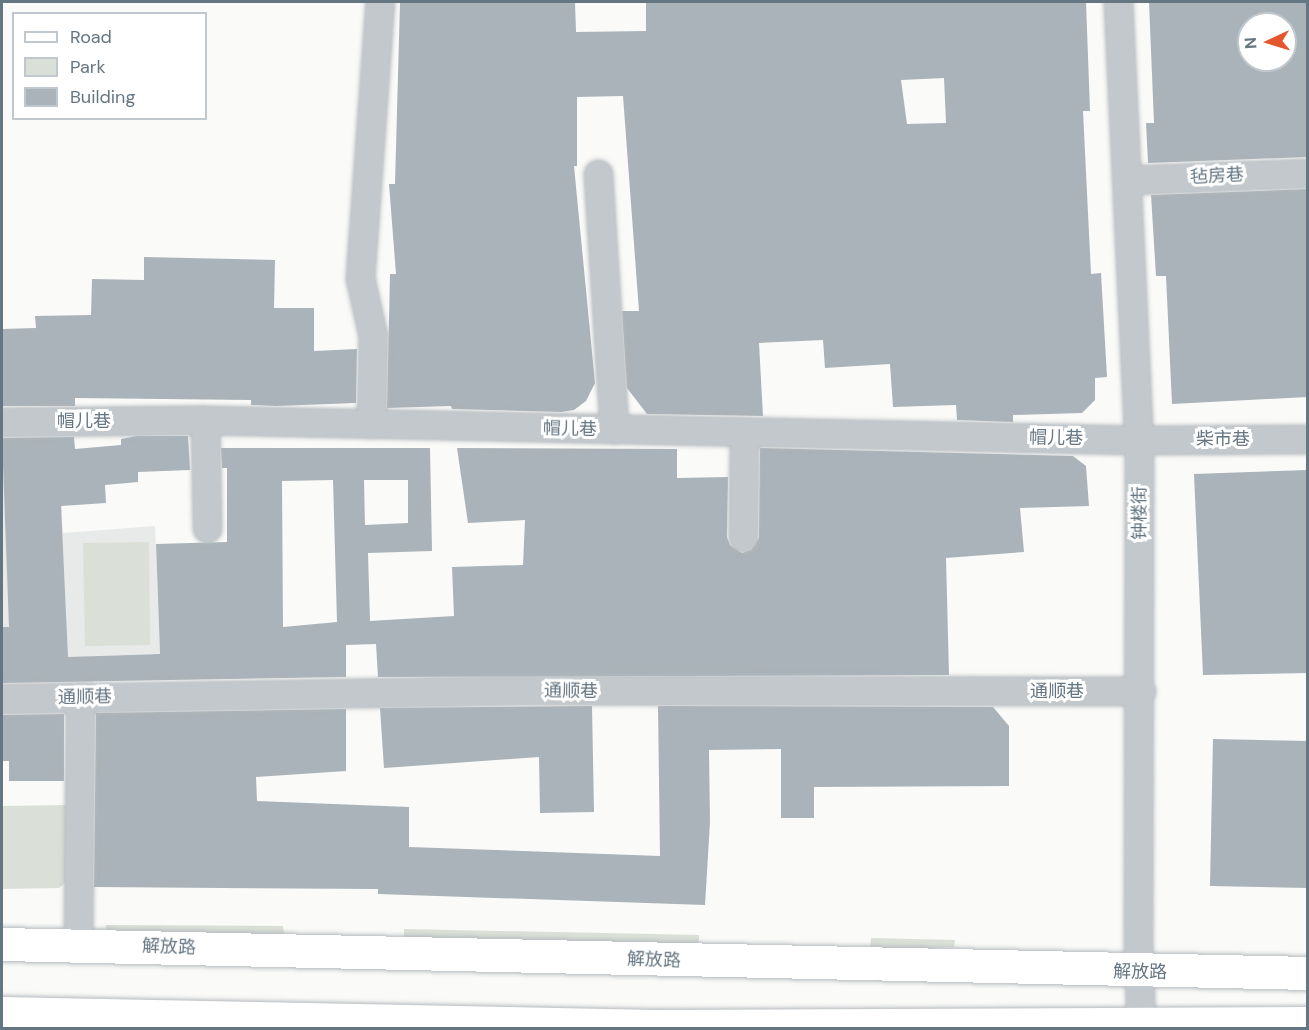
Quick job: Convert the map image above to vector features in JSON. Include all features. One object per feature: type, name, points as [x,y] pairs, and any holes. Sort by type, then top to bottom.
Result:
[{"type":"main road","name":"解放路","points":[[2,944],[1140,972],[1308,973]]},
{"type":"main road","points":[[2,1014],[252,1024],[655,1027],[1141,1027],[1308,1023]]},
{"type":"street","points":[[371,424],[374,336],[360,278],[380,2]]},
{"type":"street","name":"钟楼街","points":[[1119,2],[1139,440],[1141,1027]]},
{"type":"street","name":"毡房巷","points":[[1127,180],[1308,173]]},
{"type":"street","points":[[598,174],[614,430]]},
{"type":"street","points":[[205,420],[207,528]]},
{"type":"street","name":"帽儿巷","points":[[2,422],[205,420],[1139,440]]},
{"type":"street","points":[[743,537],[744,433]]},
{"type":"street","name":"柴市巷","points":[[1139,440],[1308,439]]},
{"type":"street","name":"通顺巷","points":[[2,699],[532,690],[1141,691]]},
{"type":"street","points":[[78,945],[80,698]]},
{"type":"shaded area","points":[[60,470],[63,533],[155,526],[160,654],[92,656],[93,686],[2,686],[2,472]]},
{"type":"green space","points":[[149,542],[150,645],[85,646],[83,543]]},
{"type":"green space","points":[[67,805],[67,881],[59,888],[2,889],[2,806]]},
{"type":"green space","points":[[106,925],[283,926],[285,939],[105,936]]},
{"type":"green space","points":[[404,929],[699,935],[699,947],[404,942]]},
{"type":"green space","points":[[871,938],[955,940],[954,947],[870,951]]},
{"type":"building","points":[[400,2],[575,2],[576,32],[646,31],[646,2],[1086,2],[1090,111],[1083,111],[1091,274],[1101,273],[1107,377],[1095,378],[1095,400],[1082,413],[1013,415],[1013,422],[957,420],[956,405],[893,407],[890,364],[825,368],[823,340],[759,343],[763,416],[647,414],[627,388],[622,311],[639,311],[623,96],[577,97],[577,166],[574,166],[595,383],[586,401],[574,410],[561,412],[452,409],[451,406],[387,408],[390,274],[396,274],[389,184],[395,184]],"holes":[[[944,78],[946,123],[907,124],[901,80]]]},
{"type":"building","points":[[1149,2],[1308,2],[1308,157],[1148,163],[1146,123],[1154,123]]},
{"type":"building","points":[[1308,189],[1308,397],[1172,404],[1166,276],[1156,276],[1151,195]]},
{"type":"building","points":[[144,257],[275,260],[274,308],[314,308],[314,351],[357,349],[356,403],[276,406],[251,405],[251,400],[75,398],[75,406],[2,406],[2,329],[36,328],[35,316],[91,315],[92,279],[144,280]]},
{"type":"building","points":[[136,436],[188,436],[190,470],[138,472],[138,482],[105,485],[106,503],[61,506],[68,657],[160,654],[156,544],[227,542],[227,468],[222,468],[221,448],[430,448],[432,551],[368,553],[370,621],[454,616],[452,567],[523,565],[525,520],[468,523],[457,448],[677,449],[677,478],[728,477],[727,537],[730,545],[742,553],[751,550],[759,538],[760,448],[1073,456],[1086,466],[1089,506],[1020,508],[1024,552],[946,558],[949,675],[378,677],[376,644],[346,645],[346,677],[2,683],[2,627],[9,627],[2,438],[74,437],[75,449],[121,445],[121,439]],"holes":[[[333,480],[337,622],[283,627],[282,481]],[[364,480],[408,480],[408,523],[365,525]]]},
{"type":"building","points":[[1308,470],[1308,673],[1203,675],[1194,474]]},
{"type":"building","points":[[592,706],[594,812],[540,813],[539,757],[384,768],[380,708]]},
{"type":"building","points":[[658,706],[993,707],[1009,726],[1009,786],[814,787],[814,818],[781,818],[781,749],[709,750],[710,822],[705,905],[378,894],[378,889],[94,887],[96,713],[346,709],[346,771],[256,777],[257,801],[409,807],[409,847],[660,856]]},
{"type":"building","points":[[64,714],[64,781],[9,781],[9,761],[2,761],[2,715]]},
{"type":"building","points":[[1213,739],[1308,741],[1308,888],[1210,886]]}]
